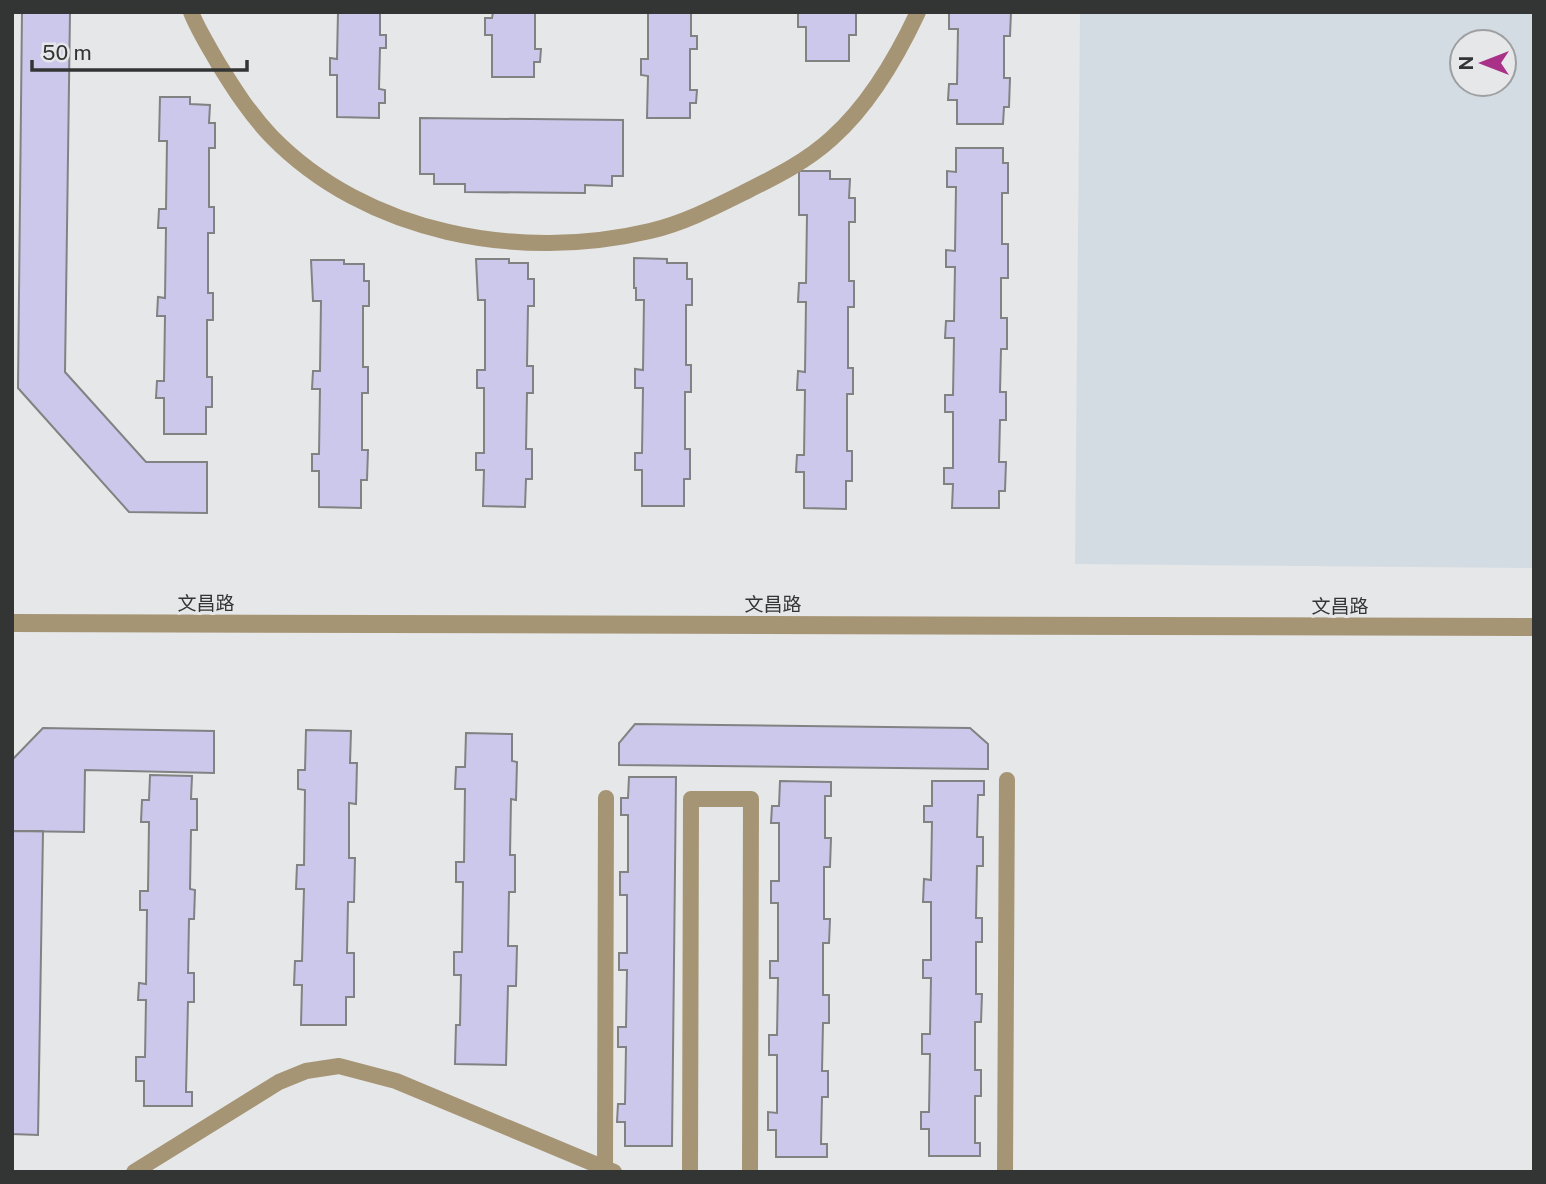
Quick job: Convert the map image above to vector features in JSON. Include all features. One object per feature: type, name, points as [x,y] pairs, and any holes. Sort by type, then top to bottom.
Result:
[{"type":"street","name":"文昌路","points":[[12,623],[1534,627]]},
{"type":"lane","points":[[191,12],[251,114],[295,158],[344,191],[415,226],[479,238],[567,242],[618,237],[678,223],[706,212],[800,163],[834,136],[861,107],[918,12]]},
{"type":"lane","points":[[1005,1172],[1007,780]]},
{"type":"lane","points":[[134,1172],[279,1082],[306,1071],[339,1066],[396,1081],[609,1170],[606,798]]},
{"type":"lane","points":[[690,1172],[691,799],[751,799],[750,1172]]},
{"type":"shaded area","points":[[1080,12],[1534,12],[1534,568],[1075,564]]},
{"type":"building","points":[[22,12],[70,12],[65,372],[146,462],[207,462],[207,513],[129,512],[18,388]]},
{"type":"building","points":[[338,12],[380,12],[380,35],[386,35],[386,48],[380,48],[379,89],[385,90],[385,103],[379,103],[379,118],[337,117],[337,75],[330,75],[330,58],[337,59]]},
{"type":"building","points":[[493,12],[535,12],[535,49],[541,49],[540,62],[534,62],[534,77],[492,77],[492,35],[485,35],[485,18],[492,18]]},
{"type":"building","points":[[648,12],[691,12],[691,36],[697,36],[697,49],[690,49],[690,90],[697,90],[696,103],[690,103],[690,118],[647,118],[648,76],[641,75],[641,59],[648,59]]},
{"type":"building","points":[[798,12],[856,12],[856,35],[849,35],[849,61],[806,61],[806,27],[798,27]]},
{"type":"building","points":[[949,12],[1011,12],[1010,36],[1004,36],[1004,78],[1010,78],[1009,107],[1004,107],[1003,124],[957,124],[957,100],[948,100],[949,84],[957,84],[958,29],[949,29]]},
{"type":"building","points":[[160,97],[190,97],[190,104],[210,105],[209,123],[215,123],[215,148],[209,148],[209,207],[214,207],[214,233],[208,233],[208,293],[213,293],[213,320],[207,320],[207,377],[212,377],[212,407],[206,407],[206,434],[164,434],[164,398],[156,398],[157,381],[164,381],[165,316],[157,316],[158,297],[165,298],[166,228],[158,228],[159,209],[166,209],[167,141],[159,141]]},
{"type":"building","points":[[420,118],[623,120],[623,176],[612,176],[612,186],[585,185],[585,193],[465,192],[465,184],[434,184],[434,174],[420,174]]},
{"type":"building","points":[[956,148],[1003,148],[1003,163],[1008,163],[1008,193],[1002,193],[1002,244],[1008,244],[1008,278],[1001,278],[1001,318],[1007,318],[1007,349],[1001,349],[1000,392],[1006,392],[1006,420],[1000,420],[999,462],[1006,462],[1005,491],[999,491],[999,508],[952,508],[953,484],[944,484],[944,468],[953,468],[953,412],[945,412],[945,395],[953,395],[954,338],[945,338],[946,321],[954,321],[955,267],[946,267],[946,250],[955,251],[956,187],[947,187],[947,171],[956,172]]},
{"type":"building","points":[[799,171],[830,171],[830,179],[850,179],[849,198],[855,198],[855,222],[849,222],[849,281],[854,281],[854,307],[848,307],[848,368],[853,368],[853,394],[847,394],[847,451],[852,451],[852,481],[846,481],[846,509],[804,508],[804,472],[796,472],[797,455],[804,455],[805,390],[797,390],[798,371],[805,372],[806,302],[798,302],[799,283],[806,283],[807,215],[799,215]]},
{"type":"building","points":[[634,258],[667,259],[667,263],[687,263],[687,279],[692,279],[692,305],[686,305],[686,365],[691,365],[691,392],[685,392],[685,449],[690,449],[690,479],[684,479],[684,506],[642,506],[642,470],[635,470],[635,453],[642,453],[643,388],[635,388],[635,369],[643,370],[644,300],[636,300]]},
{"type":"building","points":[[476,259],[509,259],[509,263],[528,263],[528,279],[534,279],[534,306],[528,306],[527,366],[533,366],[533,393],[527,393],[526,449],[532,449],[532,479],[526,479],[525,507],[483,506],[484,470],[476,470],[476,453],[484,453],[484,388],[477,388],[477,370],[485,370],[485,300],[478,300]]},
{"type":"building","points":[[311,260],[344,260],[344,264],[364,264],[364,281],[369,281],[369,306],[363,306],[363,367],[368,367],[368,393],[362,393],[362,450],[368,450],[367,480],[361,480],[361,508],[319,507],[319,471],[312,471],[312,454],[319,454],[320,389],[312,389],[313,371],[320,371],[321,301],[313,301]]},
{"type":"building","points":[[635,724],[970,728],[988,744],[988,769],[619,765],[619,743]]},
{"type":"building","points":[[43,728],[214,731],[214,773],[85,770],[84,832],[12,831],[12,760]]},
{"type":"building","points":[[306,730],[351,731],[350,763],[357,763],[356,804],[349,803],[349,858],[355,858],[354,902],[348,902],[347,953],[354,953],[354,997],[346,997],[346,1025],[301,1025],[302,985],[294,985],[295,961],[302,961],[304,889],[296,889],[297,865],[304,865],[305,790],[298,789],[298,770],[305,770]]},
{"type":"building","points":[[466,733],[512,734],[512,761],[517,762],[516,800],[511,799],[510,855],[515,855],[515,892],[509,892],[508,946],[517,946],[516,986],[508,986],[506,1065],[455,1064],[456,1025],[460,1025],[461,975],[454,975],[454,952],[462,952],[463,882],[456,882],[456,862],[464,862],[465,789],[455,789],[456,767],[465,767]]},
{"type":"building","points":[[150,775],[192,776],[191,799],[197,799],[197,830],[191,830],[190,889],[195,890],[194,919],[189,919],[188,973],[194,973],[194,1002],[188,1002],[186,1092],[192,1092],[192,1106],[144,1106],[144,1081],[136,1081],[136,1057],[145,1057],[146,1000],[138,1000],[139,983],[146,984],[147,910],[140,910],[140,891],[148,891],[149,822],[141,822],[142,800],[149,800]]},
{"type":"building","points":[[629,777],[676,777],[672,1146],[625,1146],[625,1122],[617,1122],[618,1104],[625,1104],[626,1047],[618,1047],[618,1027],[626,1027],[627,970],[619,970],[619,953],[627,953],[627,895],[620,895],[620,872],[628,872],[628,815],[621,815],[621,798],[628,798]]},
{"type":"building","points":[[780,781],[831,782],[831,796],[825,796],[825,838],[831,838],[830,867],[824,867],[824,919],[830,919],[829,943],[823,943],[823,995],[829,995],[829,1023],[823,1023],[822,1071],[828,1071],[828,1097],[822,1097],[821,1144],[827,1144],[827,1157],[776,1157],[776,1130],[768,1130],[768,1112],[777,1113],[777,1055],[769,1055],[769,1035],[777,1035],[778,978],[770,978],[770,961],[778,961],[778,903],[771,903],[771,881],[779,881],[779,823],[771,823],[772,806],[779,806]]},
{"type":"building","points":[[932,781],[984,781],[984,795],[978,795],[977,837],[983,837],[983,866],[977,866],[976,918],[982,918],[982,942],[976,942],[976,994],[982,994],[981,1022],[975,1022],[975,1070],[981,1070],[981,1096],[975,1096],[975,1143],[980,1143],[980,1156],[929,1156],[929,1129],[921,1129],[921,1112],[929,1112],[930,1054],[922,1054],[922,1034],[930,1034],[931,978],[923,978],[923,960],[931,960],[931,902],[923,902],[924,879],[931,880],[932,822],[924,822],[924,806],[932,806]]},
{"type":"building","points":[[12,831],[43,831],[38,1135],[12,1134]]}]
